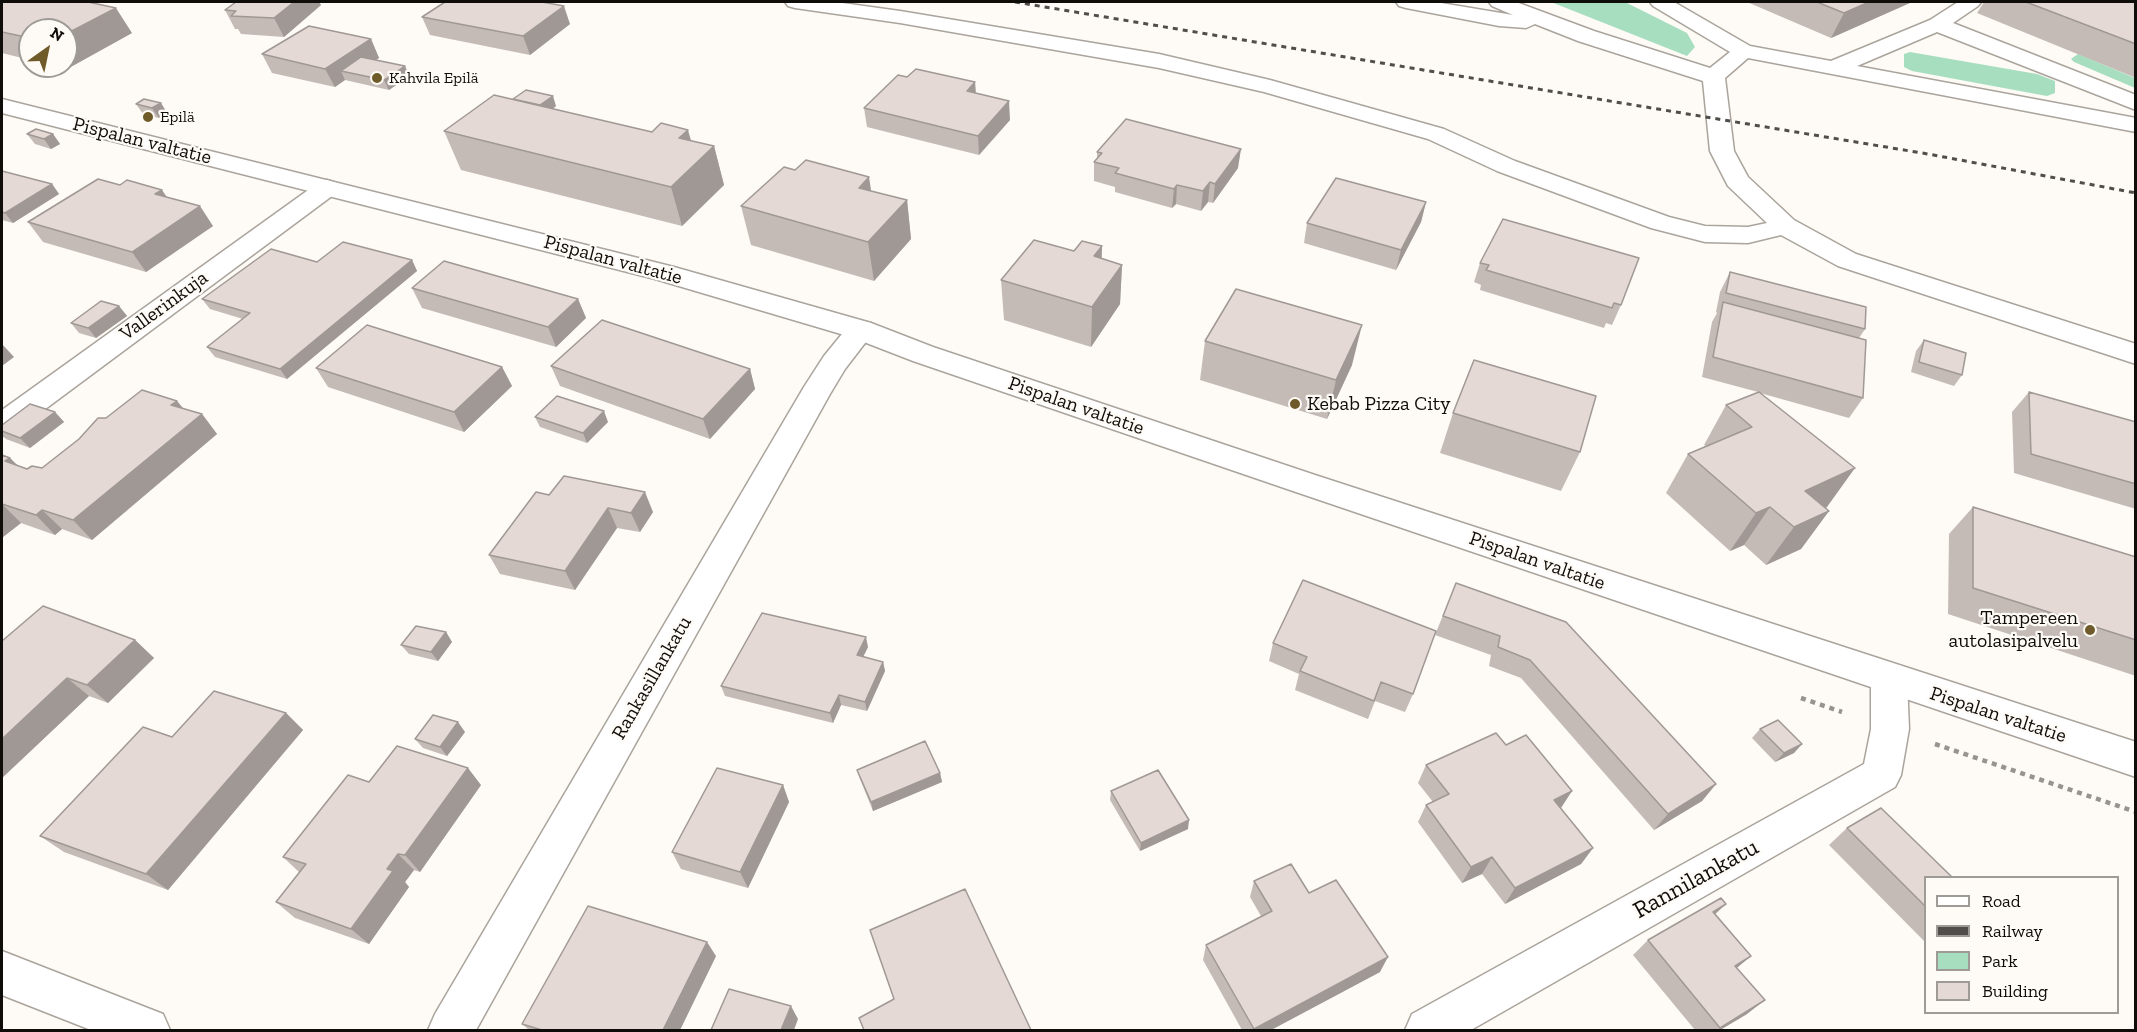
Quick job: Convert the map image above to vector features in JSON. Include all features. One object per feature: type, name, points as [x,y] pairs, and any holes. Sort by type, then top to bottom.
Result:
[{"type":"main road","points":[[795,2],[900,16],[1159,61],[1270,87],[1436,134],[1506,166],[1660,223],[1705,234],[1748,235],[1785,226]]},
{"type":"main road","points":[[1406,2],[1499,20],[1557,26]]},
{"type":"main road","points":[[1499,2],[1557,26],[1714,77]]},
{"type":"main road","points":[[1660,2],[1744,51],[2136,125]]},
{"type":"main road","points":[[1833,68],[1937,24],[1971,2]]},
{"type":"main road","points":[[1937,24],[2136,103]]},
{"type":"main road","points":[[1744,51],[1714,77],[1722,151],[1737,181],[1785,226],[1847,260],[2136,354]]},
{"type":"main road","name":"Pispalan valtatie","points":[[2,105],[664,273],[861,330],[956,365],[1889,680],[2136,760]]},
{"type":"main road","name":"Vallerinkuja","points":[[2,425],[327,188]]},
{"type":"main road","name":"Rankasillankatu","points":[[451,1030],[815,394],[834,363],[861,330]]},
{"type":"main road","name":"Rannilankatu","points":[[1428,1030],[1881,775],[1890,729],[1889,680]]},
{"type":"main road","points":[[2,974],[147,1030]]},
{"type":"path","points":[[1801,697],[2136,812]]},
{"type":"green space","points":[[1551,2],[1625,2],[1687,33],[1695,47],[1687,56]]},
{"type":"green space","points":[[1910,52],[2037,74],[2055,81],[2055,93],[2047,96],[1912,71],[1904,67],[1904,54]]},
{"type":"green space","points":[[2078,54],[2135,78],[2135,88],[2074,62],[2071,59]]},
{"type":"building","points":[[2,2],[88,2],[116,8],[78,28],[78,18],[18,18],[18,35],[2,32]]},
{"type":"building","points":[[236,2],[294,2],[274,18],[231,16],[236,11],[225,10]]},
{"type":"building","points":[[445,2],[542,2],[564,6],[523,36],[422,17]]},
{"type":"building","points":[[1817,2],[1869,2],[1844,13]]},
{"type":"building","points":[[2026,2],[2136,2],[2136,44]]},
{"type":"building","points":[[309,26],[371,39],[325,69],[262,54]]},
{"type":"building","points":[[361,57],[405,66],[384,80],[341,71]]},
{"type":"building","points":[[916,69],[975,82],[967,91],[1009,101],[978,136],[864,108],[898,75],[907,77]]},
{"type":"building","points":[[526,90],[553,96],[540,105],[513,99]]},
{"type":"building","points":[[494,95],[652,132],[661,123],[688,130],[679,138],[714,146],[671,187],[444,131]]},
{"type":"building","points":[[144,99],[161,103],[152,108],[136,104]]},
{"type":"building","points":[[1126,119],[1241,149],[1215,184],[1210,182],[1203,191],[1177,185],[1174,189],[1115,173],[1119,168],[1094,162],[1102,153],[1097,152]]},
{"type":"building","points":[[36,129],[53,134],[44,139],[27,134]]},
{"type":"building","points":[[806,160],[869,177],[859,188],[907,200],[868,242],[741,206],[784,167],[795,170]]},
{"type":"building","points":[[2,171],[52,184],[5,213],[2,212]]},
{"type":"building","points":[[1336,178],[1426,202],[1401,250],[1307,223]]},
{"type":"building","points":[[98,179],[120,185],[127,180],[162,190],[155,194],[200,206],[132,252],[28,222]]},
{"type":"building","points":[[1503,219],[1639,258],[1621,305],[1614,303],[1612,308],[1486,270],[1489,265],[1480,263]]},
{"type":"building","points":[[1034,240],[1074,251],[1082,241],[1102,246],[1094,256],[1122,265],[1092,307],[1001,280]]},
{"type":"building","points":[[343,242],[412,260],[280,369],[207,347],[250,313],[202,299],[271,249],[317,262]]},
{"type":"building","points":[[444,261],[578,299],[548,327],[412,288]]},
{"type":"building","points":[[1730,272],[1866,307],[1865,329],[1726,293]]},
{"type":"building","points":[[1236,289],[1362,325],[1336,380],[1205,341]]},
{"type":"building","points":[[101,301],[119,306],[88,328],[71,323]]},
{"type":"building","points":[[1723,302],[1866,340],[1863,398],[1713,357]]},
{"type":"building","points":[[602,320],[750,369],[703,419],[551,366]]},
{"type":"building","points":[[367,325],[502,367],[454,412],[316,368]]},
{"type":"building","points":[[1924,340],[1966,353],[1962,375],[1919,362]]},
{"type":"building","points":[[1474,360],[1596,396],[1580,452],[1453,413]]},
{"type":"building","points":[[142,390],[177,401],[171,405],[202,414],[73,520],[42,510],[36,515],[2,504],[2,455],[10,458],[5,461],[27,469],[32,466],[42,468],[79,439],[98,418],[106,418]]},
{"type":"building","points":[[1759,392],[1855,468],[1805,491],[1829,511],[1794,527],[1770,507],[1756,513],[1688,454],[1752,427],[1726,405]]},
{"type":"building","points":[[2029,392],[2136,422],[2136,484],[2031,454]]},
{"type":"building","points":[[557,396],[604,411],[583,433],[535,417]]},
{"type":"building","points":[[30,404],[55,412],[20,438],[2,431],[2,425]]},
{"type":"building","points":[[564,476],[645,492],[631,513],[608,508],[565,571],[489,555],[536,492],[549,495]]},
{"type":"building","points":[[1973,507],[2136,557],[2136,640],[1973,588]]},
{"type":"building","points":[[1303,580],[1436,631],[1413,694],[1381,682],[1374,701],[1300,671],[1307,657],[1273,643]]},
{"type":"building","points":[[1456,583],[1566,622],[1716,784],[1668,814],[1530,660],[1498,647],[1500,636],[1443,616]]},
{"type":"building","points":[[43,606],[135,640],[87,685],[67,678],[2,739],[2,641]]},
{"type":"building","points":[[762,613],[866,637],[857,655],[883,662],[865,702],[839,695],[830,713],[721,686]]},
{"type":"building","points":[[416,626],[446,632],[431,652],[401,645]]},
{"type":"building","points":[[214,691],[286,713],[146,874],[40,836],[143,727],[172,737]]},
{"type":"building","points":[[433,715],[458,722],[440,747],[415,739]]},
{"type":"building","points":[[1778,720],[1802,744],[1784,753],[1760,729]]},
{"type":"building","points":[[1496,733],[1506,745],[1526,735],[1572,791],[1554,800],[1593,848],[1515,888],[1492,857],[1471,867],[1426,805],[1449,794],[1426,765]]},
{"type":"building","points":[[925,741],[940,773],[871,802],[857,770]]},
{"type":"building","points":[[397,746],[468,768],[405,855],[398,854],[387,869],[393,871],[351,929],[276,902],[306,864],[283,857],[348,775],[369,782]]},
{"type":"building","points":[[717,768],[783,785],[740,872],[672,852]]},
{"type":"building","points":[[1158,770],[1189,820],[1141,843],[1111,791]]},
{"type":"building","points":[[1881,808],[1951,876],[1924,876],[1924,905],[1847,828]]},
{"type":"building","points":[[1291,864],[1309,893],[1336,880],[1388,957],[1254,1029],[1206,945],[1272,911],[1254,881]]},
{"type":"building","points":[[965,889],[1031,1030],[864,1030],[859,1018],[894,999],[870,930]]},
{"type":"building","points":[[1721,898],[1726,904],[1713,912],[1751,956],[1735,966],[1765,1000],[1720,1028],[1648,940]]},
{"type":"building","points":[[588,906],[707,942],[663,1030],[542,1030],[522,1024]]},
{"type":"building","points":[[729,989],[791,1006],[781,1030],[711,1030]]},
{"type":"railway","points":[[1015,2],[1928,154],[2136,193]]},
{"type":"place","name":"Kahvila Epilä","points":[[377,78]]},
{"type":"place","name":"Epilä","points":[[148,117]]},
{"type":"place","name":"Kebab Pizza City","points":[[1295,404]]},
{"type":"place","name":"Tampereen autolasipalvelu","points":[[2090,630]]}]
